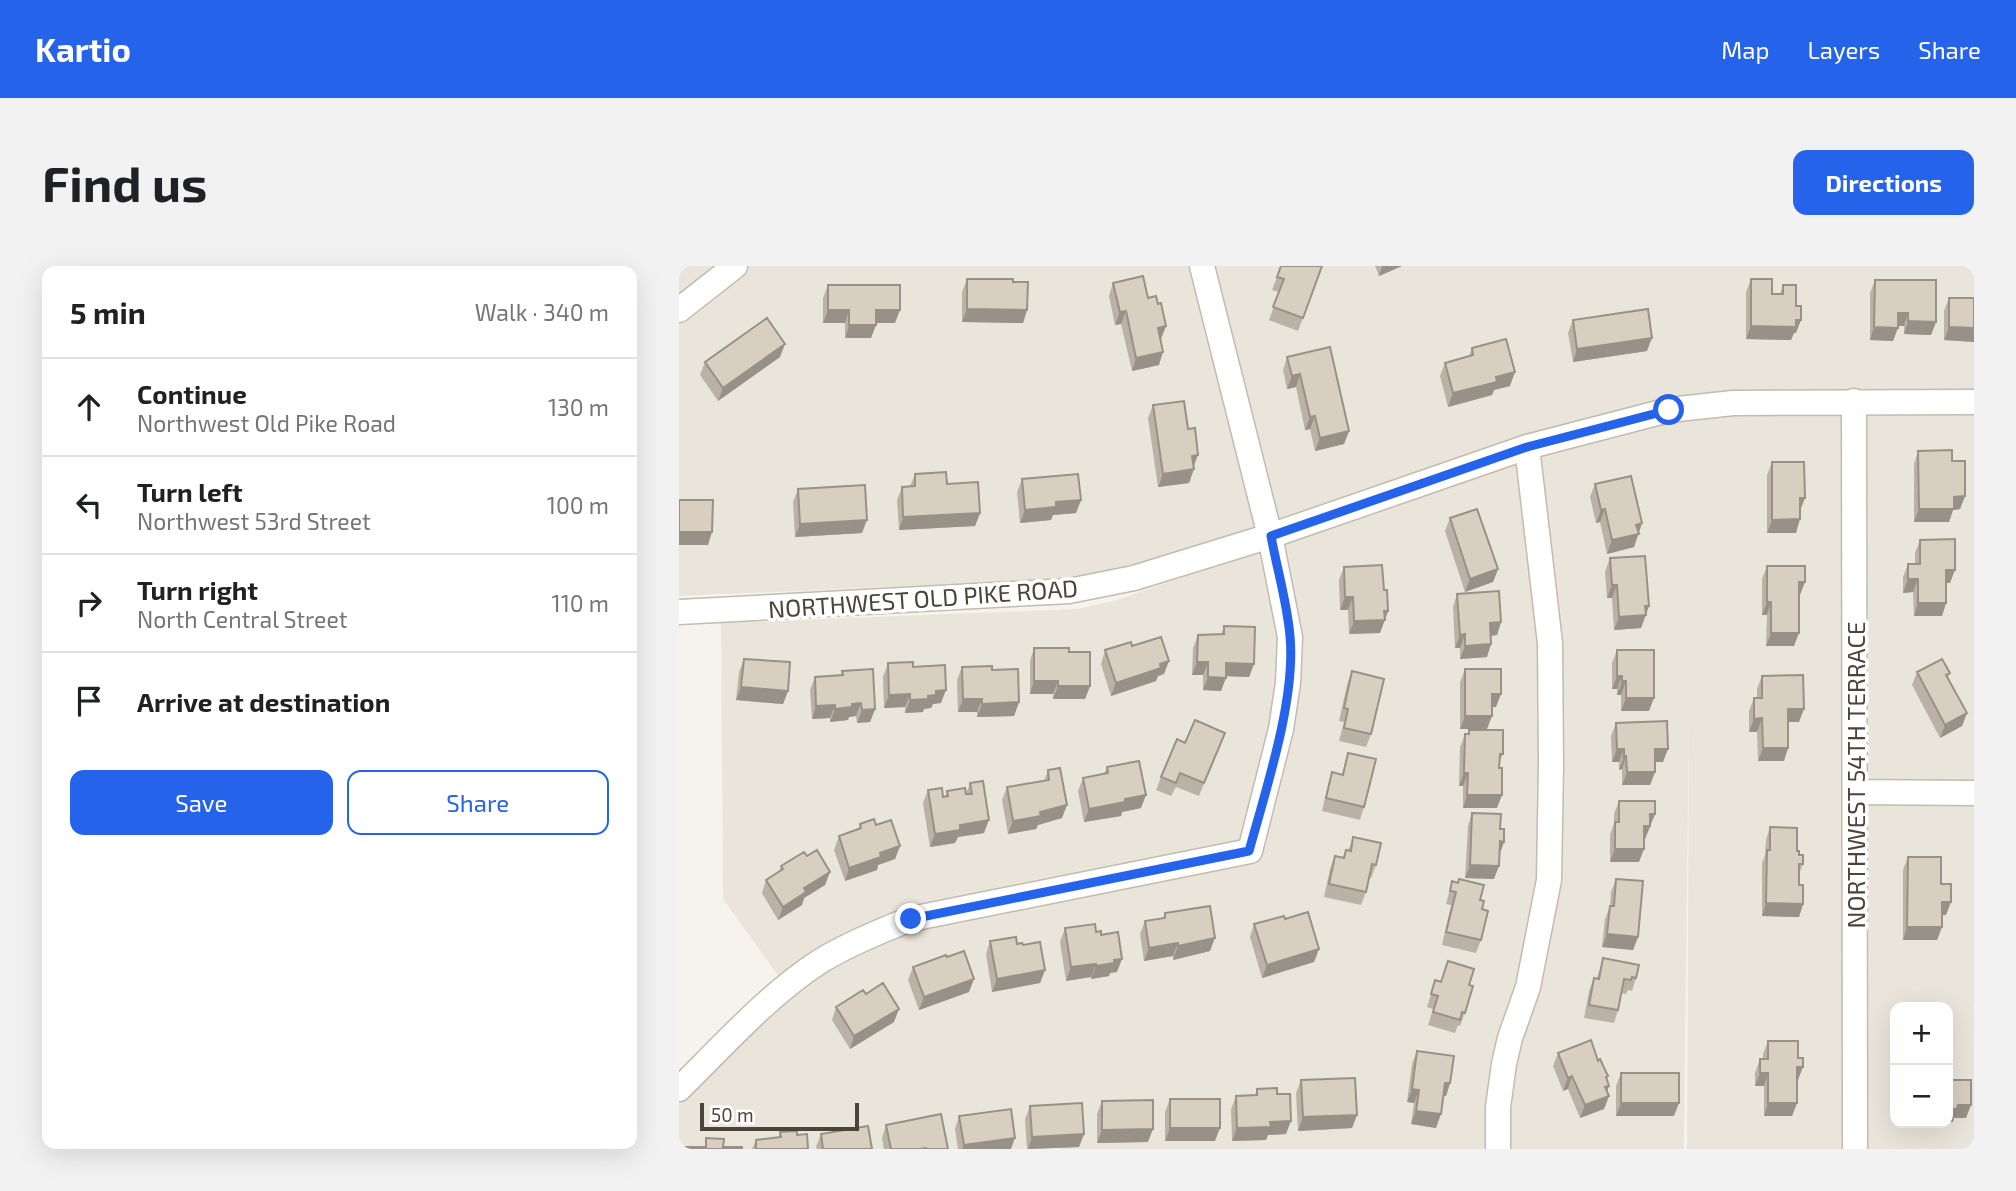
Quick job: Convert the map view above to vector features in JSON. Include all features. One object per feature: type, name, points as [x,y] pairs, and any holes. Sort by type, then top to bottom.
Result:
[{"type":"street","points":[[679,310],[735,266]]},
{"type":"street","points":[[679,1088],[791,984],[818,963],[874,934],[911,919],[1249,851],[1281,729],[1288,683],[1290,637],[1271,536],[1202,266]]},
{"type":"street","name":"NORTHWEST 54TH TERRACE","points":[[1854,401],[1855,1149]]},
{"type":"street","name":"NORTHWEST OLD PIKE ROAD","points":[[679,612],[1069,592],[1134,578],[1271,536],[1527,447],[1669,410],[1733,403],[1974,402]]},
{"type":"street","points":[[1498,1149],[1498,1107],[1504,1064],[1518,1012],[1528,987],[1549,880],[1550,643],[1527,447]]},
{"type":"street","points":[[1856,792],[1974,793]]},
{"type":"shaded area","points":[[679,266],[1974,266],[1974,394],[1764,394],[1352,496],[1135,566],[1094,575],[1048,580],[679,596]]},
{"type":"shaded area","points":[[1783,412],[1974,415],[1974,1149],[1687,1149],[1689,711],[1684,1149],[679,1149],[679,1071],[780,978],[723,899],[721,623],[1077,609],[1114,601],[1455,483],[1596,438],[1690,420]]},
{"type":"building","points":[[1281,266],[1322,266],[1303,318],[1273,307],[1284,279],[1277,277]]},
{"type":"building","points":[[1143,276],[1148,298],[1156,296],[1158,304],[1161,303],[1166,326],[1158,328],[1163,352],[1136,358],[1126,311],[1120,312],[1113,283]]},
{"type":"building","points":[[967,279],[1013,279],[1013,282],[1028,282],[1027,310],[967,309]]},
{"type":"building","points":[[1751,279],[1772,279],[1772,294],[1783,294],[1783,285],[1796,285],[1796,306],[1801,306],[1801,320],[1796,320],[1796,327],[1751,326]]},
{"type":"building","points":[[1875,280],[1936,280],[1936,322],[1908,321],[1908,313],[1898,313],[1898,328],[1874,327]]},
{"type":"building","points":[[828,285],[900,285],[900,310],[876,310],[876,325],[849,325],[849,310],[828,310]]},
{"type":"building","points":[[1949,298],[1974,298],[1974,328],[1949,327]]},
{"type":"building","points":[[1648,309],[1652,338],[1577,349],[1573,320]]},
{"type":"building","points":[[767,318],[785,344],[723,388],[705,362]]},
{"type":"building","points":[[1506,339],[1515,372],[1496,377],[1497,382],[1453,393],[1445,363],[1473,355],[1472,348]]},
{"type":"building","points":[[1330,347],[1349,431],[1320,438],[1315,416],[1310,417],[1300,374],[1292,376],[1287,357]]},
{"type":"building","points":[[1184,401],[1188,429],[1195,428],[1198,455],[1192,456],[1194,469],[1163,474],[1153,405]]},
{"type":"building","points":[[1952,450],[1952,461],[1965,461],[1965,496],[1954,497],[1954,509],[1919,509],[1918,451]]},
{"type":"building","points":[[1772,462],[1804,462],[1805,498],[1800,498],[1800,519],[1772,520]]},
{"type":"building","points":[[946,472],[947,484],[978,482],[980,513],[903,517],[902,487],[915,486],[915,474]]},
{"type":"building","points":[[1078,474],[1081,500],[1056,502],[1056,507],[1025,510],[1022,479]]},
{"type":"building","points":[[1631,476],[1642,523],[1636,525],[1639,534],[1612,540],[1605,509],[1601,510],[1595,484]]},
{"type":"building","points":[[865,485],[867,520],[800,524],[798,489]]},
{"type":"building","points":[[679,500],[713,500],[712,532],[679,532]]},
{"type":"building","points":[[1477,509],[1498,569],[1470,579],[1450,518]]},
{"type":"building","points":[[1955,539],[1955,570],[1946,570],[1946,603],[1918,603],[1918,579],[1908,579],[1908,564],[1920,564],[1920,540]]},
{"type":"building","points":[[1645,556],[1649,606],[1645,606],[1646,615],[1619,617],[1617,585],[1612,585],[1610,558]]},
{"type":"building","points":[[1382,565],[1384,590],[1387,590],[1388,611],[1384,611],[1385,620],[1354,621],[1353,597],[1345,597],[1344,567]]},
{"type":"building","points":[[1767,566],[1805,566],[1805,582],[1799,582],[1799,633],[1771,633],[1771,602],[1767,602]]},
{"type":"building","points":[[1499,591],[1501,622],[1490,623],[1491,644],[1465,646],[1465,634],[1460,635],[1457,594]]},
{"type":"building","points":[[1224,626],[1255,627],[1254,664],[1226,663],[1226,678],[1208,677],[1208,662],[1197,662],[1198,635],[1224,634]]},
{"type":"building","points":[[1161,637],[1169,661],[1160,664],[1161,668],[1116,683],[1105,650],[1131,642],[1132,646]]},
{"type":"building","points":[[1034,648],[1069,648],[1069,652],[1090,652],[1090,686],[1058,686],[1058,681],[1034,681]]},
{"type":"building","points":[[1617,650],[1654,650],[1654,698],[1626,698],[1626,681],[1622,681],[1622,676],[1617,676]]},
{"type":"building","points":[[744,659],[790,662],[788,691],[741,687]]},
{"type":"building","points":[[1942,659],[1950,673],[1946,675],[1967,713],[1945,725],[1917,672]]},
{"type":"building","points":[[913,662],[913,667],[945,665],[946,690],[936,691],[936,695],[928,696],[928,699],[910,700],[910,694],[889,695],[888,663]]},
{"type":"building","points":[[992,666],[992,670],[1018,669],[1019,702],[982,704],[982,699],[963,699],[962,667]]},
{"type":"building","points":[[873,669],[875,709],[862,710],[861,703],[835,709],[835,705],[816,706],[815,677],[843,675],[842,671]]},
{"type":"building","points":[[1465,669],[1501,669],[1501,694],[1492,694],[1492,716],[1465,716]]},
{"type":"building","points":[[1352,671],[1384,679],[1371,734],[1344,728],[1348,709],[1344,708]]},
{"type":"building","points":[[1803,675],[1804,709],[1788,709],[1788,748],[1763,748],[1762,718],[1754,719],[1754,698],[1762,698],[1762,676]]},
{"type":"building","points":[[1195,720],[1225,733],[1204,783],[1180,773],[1176,783],[1161,777],[1177,739],[1185,743]]},
{"type":"building","points":[[1667,721],[1668,749],[1655,749],[1655,772],[1627,772],[1624,749],[1617,749],[1616,723]]},
{"type":"building","points":[[1469,730],[1503,730],[1503,754],[1500,754],[1499,768],[1502,768],[1502,795],[1467,795],[1468,773],[1464,773],[1465,734],[1469,734]]},
{"type":"building","points":[[1348,753],[1376,759],[1364,807],[1326,798],[1332,772],[1343,775]]},
{"type":"building","points":[[1139,761],[1146,795],[1089,809],[1083,778],[1108,773],[1107,767]]},
{"type":"building","points":[[1060,768],[1067,805],[1040,812],[1041,816],[1013,821],[1007,787],[1049,780],[1048,770]]},
{"type":"building","points":[[983,781],[989,820],[960,825],[960,830],[935,834],[928,790],[942,788],[943,797],[948,796],[947,791],[965,788],[966,794],[972,794],[970,783]]},
{"type":"building","points":[[1619,801],[1655,801],[1655,814],[1650,814],[1650,826],[1644,826],[1644,849],[1615,849],[1615,822],[1619,822]]},
{"type":"building","points":[[1472,813],[1501,814],[1500,829],[1504,829],[1504,842],[1500,841],[1499,866],[1470,865]]},
{"type":"building","points":[[874,819],[876,825],[891,820],[900,846],[880,853],[881,857],[849,868],[839,836],[861,828],[860,824]]},
{"type":"building","points":[[1770,827],[1797,828],[1797,851],[1799,855],[1803,855],[1803,864],[1799,864],[1799,885],[1803,885],[1803,904],[1766,903]]},
{"type":"building","points":[[1353,837],[1381,843],[1376,865],[1372,864],[1366,892],[1329,884],[1335,856],[1344,858],[1346,850],[1351,851]]},
{"type":"building","points":[[817,850],[830,872],[804,888],[806,892],[783,907],[766,880],[783,869],[781,866],[804,852],[807,856]]},
{"type":"building","points":[[1908,857],[1941,857],[1941,884],[1951,884],[1951,902],[1942,902],[1942,927],[1907,927]]},
{"type":"building","points":[[1459,879],[1484,885],[1480,900],[1484,901],[1482,909],[1488,911],[1481,940],[1446,932],[1456,892],[1450,891],[1452,881],[1458,883]]},
{"type":"building","points":[[1616,879],[1643,881],[1638,937],[1607,934],[1610,906],[1614,906]]},
{"type":"building","points":[[1210,906],[1215,938],[1178,946],[1178,943],[1149,948],[1145,921],[1165,918],[1165,913]]},
{"type":"building","points":[[1308,912],[1319,949],[1267,965],[1254,924]]},
{"type":"building","points":[[1095,924],[1096,932],[1101,931],[1101,935],[1118,932],[1122,959],[1096,966],[1071,967],[1065,928]]},
{"type":"building","points":[[1016,937],[1017,944],[1040,942],[1045,970],[997,979],[990,941]]},
{"type":"building","points":[[964,951],[974,979],[924,997],[913,967]]},
{"type":"building","points":[[1603,958],[1639,965],[1636,978],[1624,979],[1618,1010],[1589,1005],[1594,978],[1599,979]]},
{"type":"building","points":[[1448,961],[1474,969],[1469,985],[1473,986],[1465,1013],[1462,1012],[1460,1020],[1433,1012],[1438,996],[1431,994],[1435,980],[1441,982]]},
{"type":"building","points":[[883,983],[899,1009],[854,1036],[836,1007],[863,990],[866,994]]},
{"type":"building","points":[[1591,1040],[1598,1061],[1600,1059],[1608,1076],[1609,1086],[1605,1087],[1609,1096],[1585,1105],[1572,1076],[1568,1078],[1558,1053]]},
{"type":"building","points":[[1768,1041],[1798,1041],[1798,1058],[1803,1058],[1803,1067],[1797,1067],[1797,1103],[1768,1103],[1768,1073],[1760,1073],[1760,1059],[1768,1059]]},
{"type":"building","points":[[1417,1051],[1454,1056],[1450,1083],[1445,1083],[1441,1114],[1416,1111],[1419,1090],[1412,1089]]},
{"type":"building","points":[[1621,1073],[1679,1073],[1679,1103],[1621,1103]]},
{"type":"building","points":[[1355,1078],[1357,1115],[1303,1117],[1301,1080]]},
{"type":"building","points":[[1953,1080],[1971,1080],[1971,1105],[1958,1105],[1957,1109],[1953,1109]]},
{"type":"building","points":[[1277,1088],[1277,1094],[1290,1094],[1291,1121],[1270,1122],[1271,1127],[1237,1128],[1236,1096],[1257,1095],[1257,1089]]},
{"type":"building","points":[[1170,1099],[1220,1099],[1220,1128],[1170,1128]]},
{"type":"building","points":[[1153,1100],[1153,1129],[1102,1130],[1102,1101]]},
{"type":"building","points":[[1082,1103],[1084,1134],[1032,1137],[1030,1106]]},
{"type":"building","points":[[1011,1109],[1015,1138],[964,1145],[959,1116]]},
{"type":"building","points":[[941,1114],[948,1149],[891,1149],[886,1125]]},
{"type":"building","points":[[868,1126],[872,1149],[823,1149],[821,1134]]},
{"type":"building","points":[[797,1131],[797,1135],[807,1134],[808,1149],[756,1149],[756,1140],[781,1137],[780,1132]]},
{"type":"building","points":[[706,1138],[724,1139],[723,1147],[742,1149],[684,1149],[706,1147]]},
{"type":"route","points":[[911,919],[1249,851],[1281,729],[1288,683],[1290,637],[1271,536],[1527,447],[1669,410]]}]
